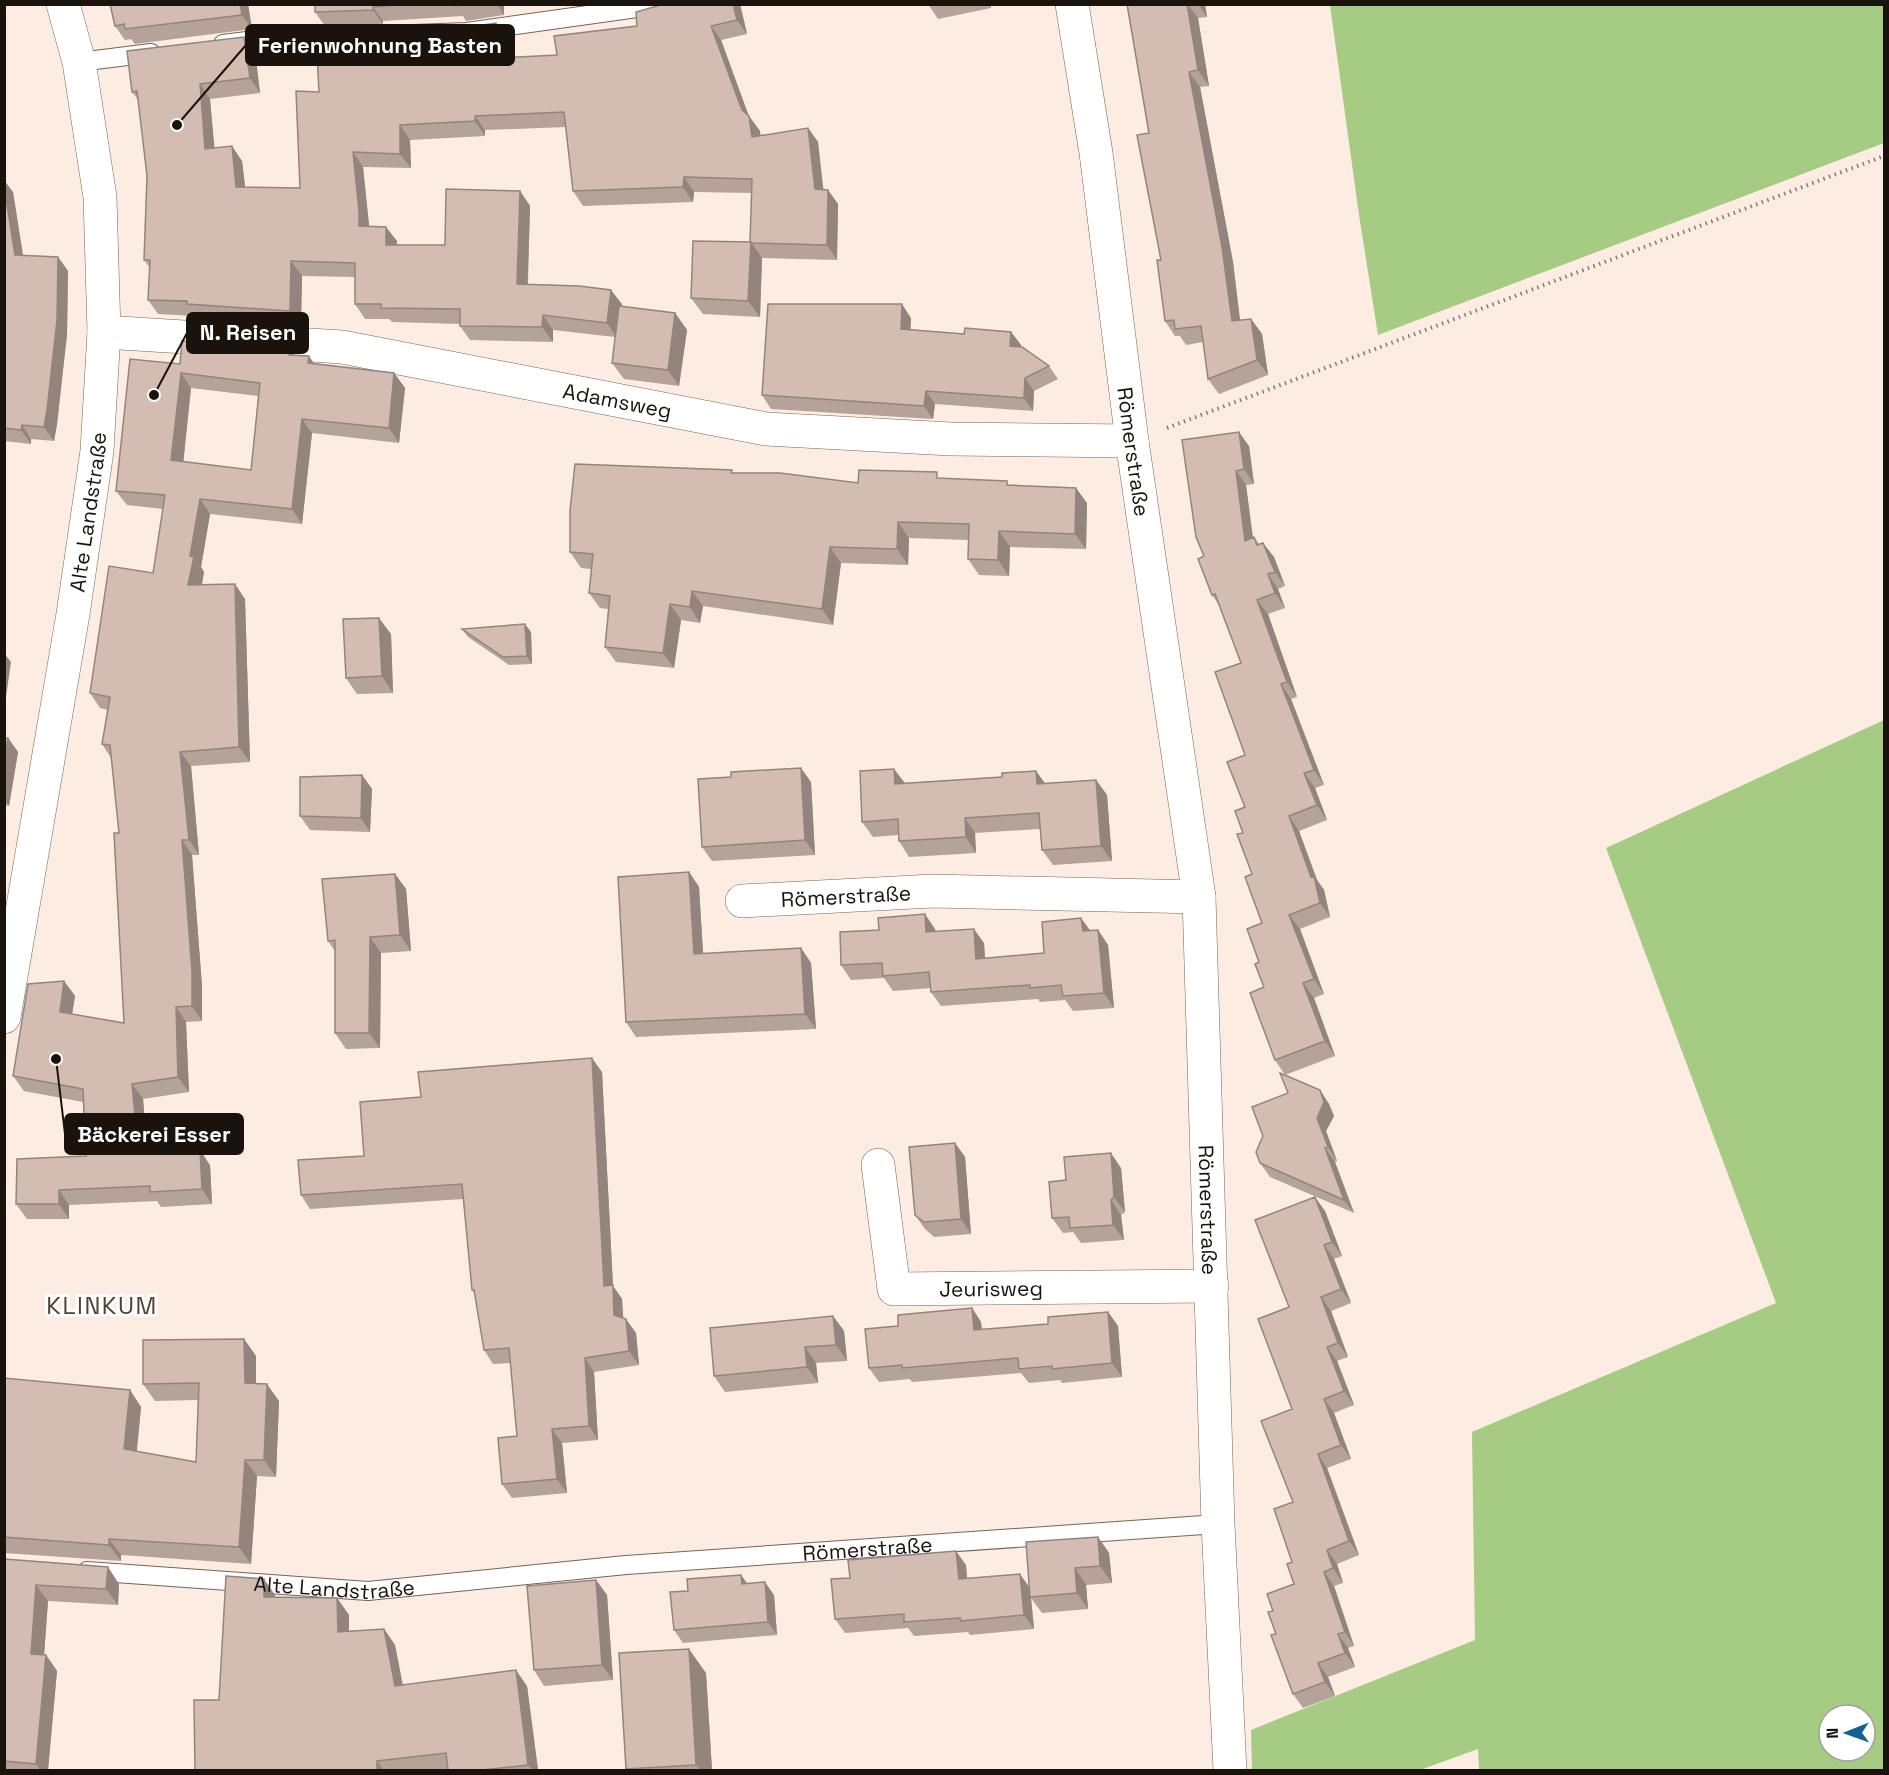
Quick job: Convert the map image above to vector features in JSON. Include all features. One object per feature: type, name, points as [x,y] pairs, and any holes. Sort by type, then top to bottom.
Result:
[{"type":"street","name":"Alte Landstraße","points":[[4,1017],[82,556],[97,451],[104,332],[100,197],[79,62],[63,4]]},
{"type":"street","name":"Römerstraße","points":[[1072,4],[1096,153],[1132,441],[1199,897],[1218,1524],[1230,1770]]},
{"type":"street","name":"Adamsweg","points":[[104,332],[342,347],[766,429],[951,439],[1132,441]]},
{"type":"street","name":"Römerstraße","points":[[742,901],[933,891],[1199,897]]},
{"type":"street","name":"Jeurisweg","points":[[878,1165],[894,1289],[1212,1286]]},
{"type":"lane","points":[[208,46],[255,40],[467,32],[652,4]]},
{"type":"lane","points":[[79,62],[172,50]]},
{"type":"lane","name":"Römerstraße","points":[[626,1565],[1218,1524]]},
{"type":"lane","name":"Alte Landstraße","points":[[66,1569],[368,1591],[626,1565]]},
{"type":"path","points":[[1132,441],[1884,156]]},
{"type":"green space","points":[[1330,5],[1884,5],[1884,143],[1378,335]]},
{"type":"green space","points":[[1884,720],[1884,1770],[1479,1770],[1478,1749],[1420,1770],[1252,1770],[1251,1730],[1475,1640],[1472,1432],[1776,1303],[1606,848]]},
{"type":"building","points":[[110,4],[240,4],[242,15],[125,29],[124,24],[115,26]]},
{"type":"building","points":[[315,4],[405,4],[373,7],[373,10],[315,12]]},
{"type":"building","points":[[664,4],[733,4],[737,20],[711,26],[742,110],[749,116],[752,137],[808,128],[815,189],[828,190],[827,245],[750,242],[752,179],[684,177],[683,187],[573,191],[564,112],[475,116],[475,121],[400,125],[400,154],[353,152],[359,226],[386,227],[386,245],[445,245],[446,189],[520,191],[517,284],[579,286],[611,290],[607,323],[543,315],[542,327],[460,326],[460,309],[381,308],[381,304],[355,304],[355,263],[291,261],[290,311],[187,304],[187,301],[148,300],[150,260],[144,260],[147,176],[137,91],[132,92],[127,51],[244,37],[250,78],[200,84],[205,149],[232,146],[236,187],[300,188],[296,91],[319,92],[316,34],[373,32],[375,64],[457,59],[456,29],[496,23],[498,58],[557,55],[554,36],[637,26],[636,12]]},
{"type":"building","points":[[1127,4],[1187,4],[1198,70],[1189,72],[1222,247],[1232,321],[1251,319],[1257,360],[1208,379],[1201,326],[1175,329],[1174,320],[1165,321],[1157,260],[1161,260],[1137,135],[1149,133]]},
{"type":"building","points":[[4,186],[15,255],[58,257],[57,320],[44,427],[22,425],[21,430],[4,428]]},
{"type":"building","points":[[693,241],[751,242],[748,301],[691,298]]},
{"type":"building","points":[[768,304],[902,304],[901,329],[964,334],[965,328],[1011,332],[1010,346],[1022,347],[1049,366],[1025,378],[1024,398],[926,391],[924,406],[762,395]]},
{"type":"building","points":[[619,306],[675,313],[668,370],[612,363]]},
{"type":"building","points":[[182,341],[289,348],[289,355],[309,356],[308,363],[394,373],[389,428],[302,419],[292,509],[200,499],[190,556],[194,557],[188,585],[235,584],[239,747],[180,752],[189,840],[182,840],[192,971],[192,1006],[176,1007],[178,1077],[132,1084],[138,1147],[164,1152],[200,1150],[202,1189],[150,1192],[150,1186],[59,1190],[59,1204],[16,1204],[17,1159],[86,1156],[83,1089],[13,1076],[28,984],[64,981],[60,1012],[124,1023],[114,833],[119,833],[110,745],[102,744],[110,697],[90,693],[109,566],[153,573],[165,495],[116,491],[130,359],[180,364]],"holes":[[[181,373],[260,383],[251,470],[171,460]]]},
{"type":"building","points":[[1239,432],[1244,469],[1236,471],[1245,541],[1254,537],[1257,545],[1263,543],[1275,572],[1268,574],[1275,593],[1257,600],[1287,682],[1281,684],[1314,770],[1304,773],[1317,805],[1289,816],[1311,877],[1314,876],[1320,903],[1289,915],[1314,979],[1303,983],[1325,1041],[1275,1060],[1250,993],[1264,987],[1255,964],[1259,962],[1247,929],[1262,923],[1245,877],[1252,874],[1237,834],[1243,833],[1235,811],[1245,807],[1227,762],[1245,755],[1215,672],[1241,663],[1215,594],[1212,595],[1198,559],[1204,556],[1196,537],[1182,440]]},
{"type":"building","points":[[575,464],[732,470],[731,473],[780,473],[858,483],[859,470],[937,472],[937,478],[1007,481],[1007,485],[1076,488],[1075,534],[999,531],[998,560],[968,559],[969,524],[898,522],[897,549],[830,547],[822,609],[692,591],[690,607],[670,604],[663,653],[605,647],[610,596],[589,593],[593,554],[570,552],[570,511]]},
{"type":"building","points":[[379,618],[382,676],[346,678],[343,619]]},
{"type":"building","points":[[525,624],[527,656],[503,657],[462,629]]},
{"type":"building","points":[[4,738],[8,738],[4,759]]},
{"type":"building","points":[[801,768],[805,840],[702,847],[698,779],[731,777],[731,772]]},
{"type":"building","points":[[894,769],[895,784],[1002,777],[1002,773],[1036,771],[1037,784],[1096,780],[1101,846],[1042,850],[1039,813],[965,818],[966,837],[899,841],[898,819],[862,822],[860,771]]},
{"type":"building","points":[[362,775],[361,818],[300,816],[300,777]]},
{"type":"building","points":[[689,872],[694,954],[801,948],[805,1014],[626,1022],[618,877]]},
{"type":"building","points":[[395,874],[400,935],[370,937],[369,1033],[335,1033],[335,940],[328,941],[322,879]]},
{"type":"building","points":[[925,914],[926,932],[974,929],[976,959],[1044,953],[1042,922],[1081,918],[1083,931],[1098,930],[1104,993],[1063,996],[1061,985],[931,992],[929,972],[883,976],[882,963],[841,965],[840,932],[879,930],[878,918]]},
{"type":"building","points":[[592,1058],[604,1286],[613,1285],[614,1315],[626,1319],[629,1351],[585,1358],[589,1426],[552,1429],[557,1479],[502,1484],[498,1438],[517,1436],[509,1348],[484,1350],[474,1290],[472,1290],[462,1184],[301,1195],[298,1160],[364,1156],[360,1102],[421,1097],[418,1072]]},
{"type":"building","points":[[1280,1073],[1320,1090],[1324,1102],[1317,1118],[1344,1200],[1260,1163],[1256,1152],[1263,1136],[1252,1107],[1288,1093]]},
{"type":"building","points":[[955,1143],[961,1219],[924,1222],[915,1215],[909,1147]]},
{"type":"building","points":[[1111,1153],[1113,1225],[1070,1228],[1069,1217],[1052,1218],[1049,1182],[1066,1180],[1064,1157]]},
{"type":"building","points":[[1315,1197],[1332,1242],[1324,1245],[1341,1289],[1321,1297],[1338,1343],[1327,1347],[1344,1391],[1324,1399],[1341,1445],[1318,1454],[1349,1541],[1327,1550],[1333,1568],[1324,1572],[1345,1632],[1338,1634],[1345,1653],[1318,1663],[1325,1682],[1293,1694],[1271,1635],[1276,1634],[1268,1612],[1273,1611],[1267,1594],[1294,1584],[1287,1564],[1292,1562],[1274,1509],[1293,1502],[1261,1421],[1292,1409],[1258,1319],[1289,1307],[1255,1220]]},
{"type":"building","points":[[972,1308],[974,1330],[1048,1324],[1048,1317],[1108,1312],[1112,1363],[1052,1369],[1052,1366],[1019,1369],[1018,1358],[902,1368],[902,1365],[869,1368],[865,1329],[898,1326],[898,1315]]},
{"type":"building","points":[[833,1316],[836,1345],[805,1347],[807,1367],[714,1376],[710,1328]]},
{"type":"building","points":[[244,1339],[245,1383],[267,1384],[264,1460],[245,1460],[239,1547],[109,1539],[109,1545],[4,1537],[4,1378],[130,1390],[124,1449],[196,1462],[199,1383],[143,1384],[143,1340]]},
{"type":"building","points":[[1098,1537],[1100,1566],[1075,1568],[1077,1593],[1030,1597],[1026,1542]]},
{"type":"building","points":[[956,1551],[959,1579],[1020,1574],[1024,1615],[961,1621],[960,1618],[904,1622],[904,1614],[835,1619],[831,1579],[850,1578],[848,1560]]},
{"type":"building","points":[[4,1559],[108,1567],[106,1589],[36,1585],[31,1654],[46,1655],[36,1764],[4,1761]]},
{"type":"building","points":[[741,1575],[742,1584],[765,1582],[768,1622],[674,1630],[670,1592],[688,1591],[687,1579]]},
{"type":"building","points":[[226,1576],[264,1579],[264,1597],[337,1598],[338,1632],[384,1629],[395,1686],[516,1670],[528,1765],[482,1770],[448,1770],[446,1753],[377,1761],[377,1770],[195,1770],[194,1700],[219,1700]]},
{"type":"building","points":[[596,1580],[602,1665],[534,1670],[527,1586]]},
{"type":"building","points":[[689,1649],[696,1765],[626,1769],[619,1653]]},
{"type":"place","name":"Ferienwohnung Basten","points":[[177,125]]},
{"type":"place","name":"N. Reisen","points":[[154,395]]},
{"type":"place","name":"Bäckerei Esser","points":[[56,1059]]},
{"type":"district","name":"KLINKUM","points":[[102,1305]]}]
